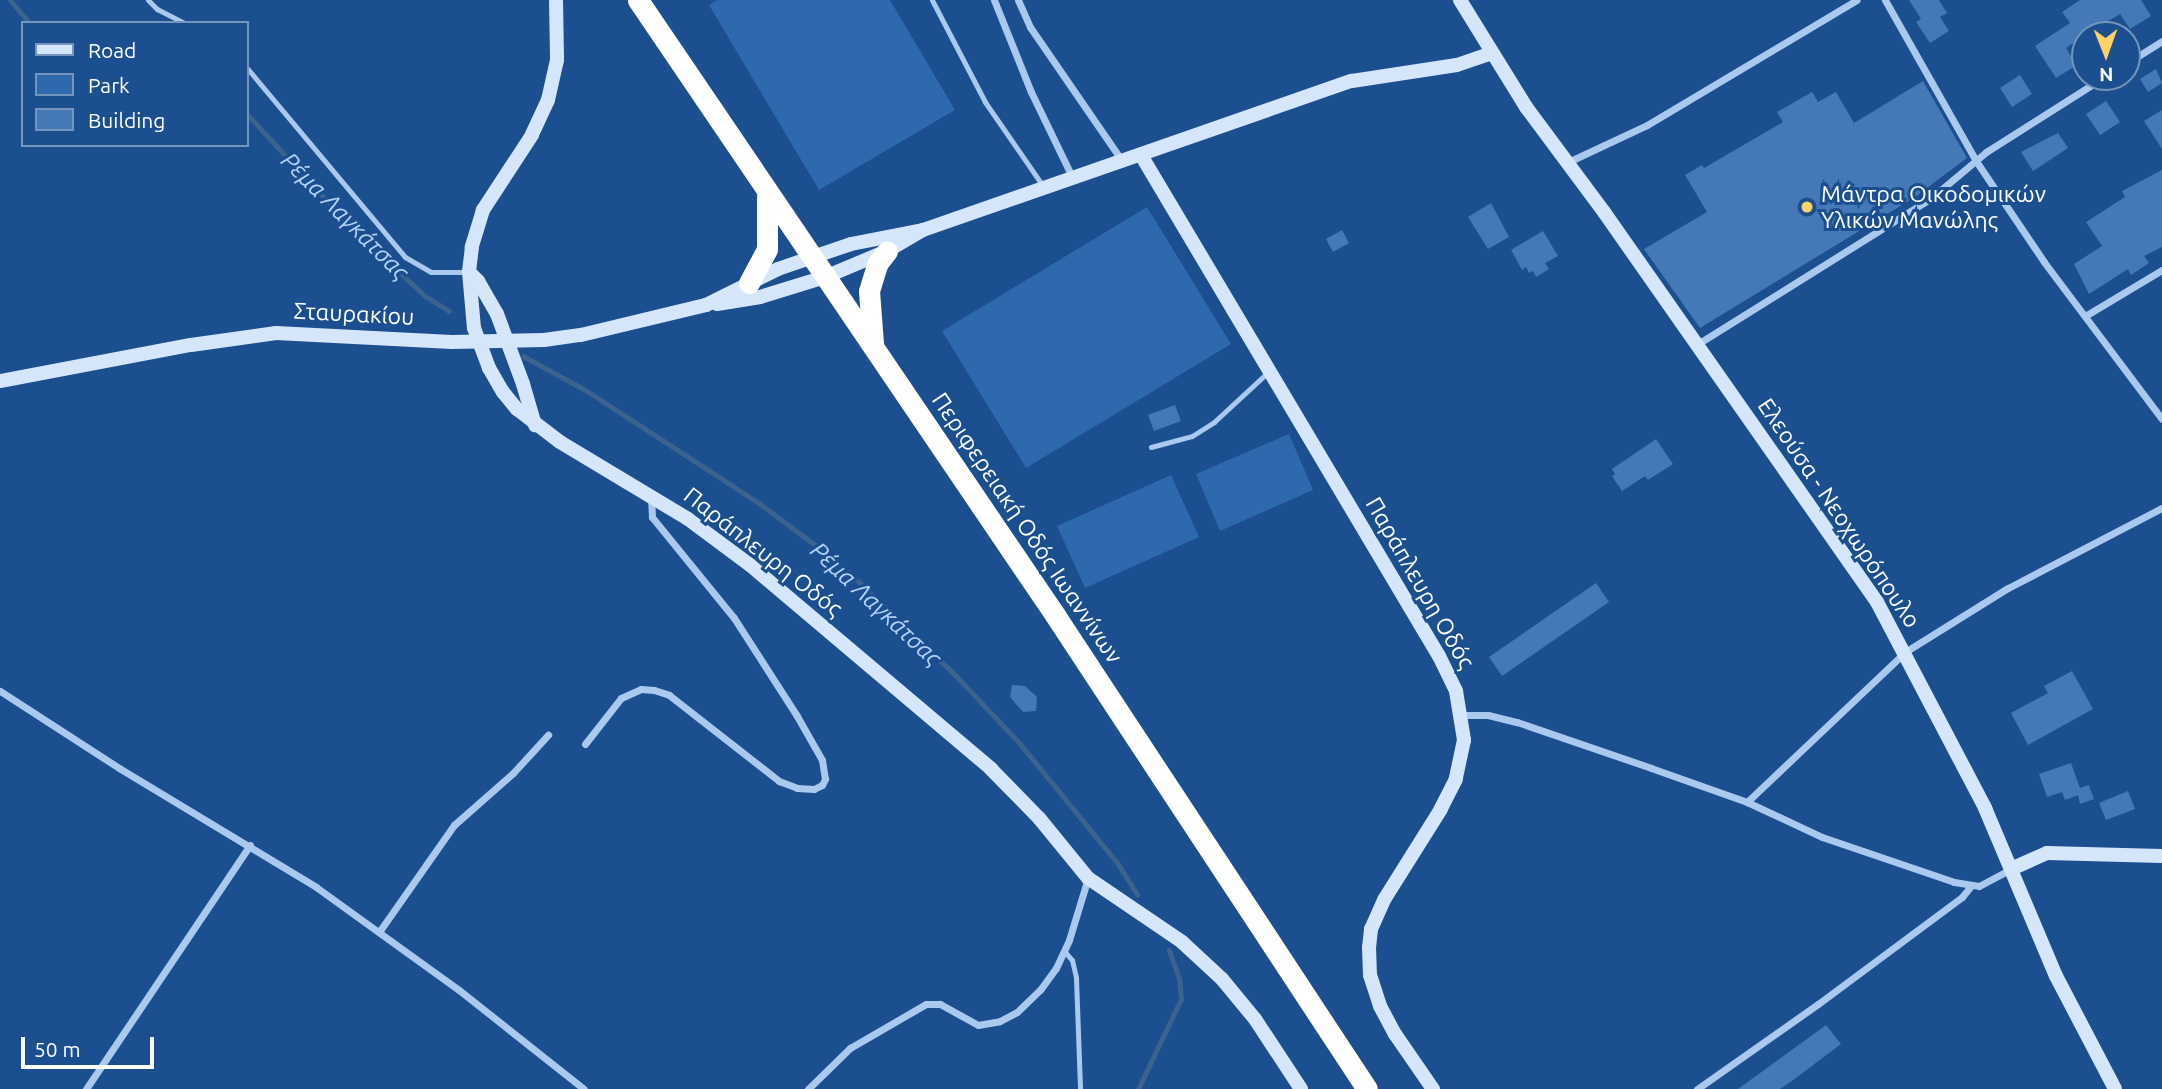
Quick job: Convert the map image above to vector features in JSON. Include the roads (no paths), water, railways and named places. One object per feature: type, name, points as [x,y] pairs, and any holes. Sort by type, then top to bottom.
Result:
[{"type":"highway","name":"Περιφερειακή Οδός Ιωαννίνων","points":[[638,0],[767,194],[873,345],[1367,1089]]},
{"type":"highway","points":[[749,283],[767,249],[767,194]]},
{"type":"highway","points":[[873,345],[869,291],[874,271],[887,251]]},
{"type":"street","name":"Παράπλευρη Οδός","points":[[556,0],[557,60],[548,100],[532,135],[483,210],[472,247],[469,272],[471,314],[478,342],[503,392],[535,425],[652,497],[750,565],[991,769],[1039,818],[1087,878],[1203,960],[1239,997],[1301,1089]]},
{"type":"street","points":[[994,0],[1031,92],[1073,178]]},
{"type":"street","points":[[1018,0],[1030,27],[1122,162]]},
{"type":"street","name":"Ελεούσα - Νεοχωρόπουλο","points":[[1460,0],[1491,53],[1855,569],[1905,652],[1985,808],[2056,976],[2115,1089]]},
{"type":"street","points":[[1568,162],[1647,125],[1857,0]]},
{"type":"street","points":[[1885,0],[1976,161],[2085,316],[2162,419]]},
{"type":"street","points":[[2141,54],[2162,41]]},
{"type":"street","points":[[706,305],[749,283],[811,257],[872,238],[923,230],[1352,81],[1457,65],[1491,53]]},
{"type":"street","points":[[1695,345],[1930,199],[1976,161],[2083,91]]},
{"type":"street","name":"Παράπλευρη Οδός","points":[[1141,155],[1439,656],[1456,691],[1462,715],[1463,753],[1456,779],[1441,810],[1384,900],[1370,939],[1370,975],[1376,997],[1395,1034],[1433,1089]]},
{"type":"street","points":[[706,305],[761,297],[825,277],[887,251],[923,230]]},
{"type":"street","points":[[2085,316],[2162,270]]},
{"type":"street","points":[[469,272],[490,300],[508,342],[535,425]]},
{"type":"street","name":"Σταυρακίου","points":[[0,381],[249,335],[307,333],[508,342],[607,331],[706,305]]},
{"type":"street","points":[[585,744],[621,698],[641,689],[654,690],[669,695],[779,781],[796,788],[814,789],[822,785],[825,779],[818,751],[753,646],[719,598],[652,517],[652,497]]},
{"type":"street","points":[[1747,802],[1905,652],[2008,588],[2162,508]]},
{"type":"street","points":[[0,691],[119,768],[250,845],[379,932],[584,1089]]},
{"type":"street","points":[[1462,715],[1488,715],[1517,722],[1747,802],[1822,837],[1971,886],[1979,886],[2048,853],[2162,856]]},
{"type":"street","points":[[379,932],[444,837],[465,814],[513,773],[548,735]]},
{"type":"street","points":[[86,1089],[250,845]]},
{"type":"street","points":[[808,1089],[849,1048],[926,1004],[940,1004],[978,1025],[1009,1018],[1040,990],[1065,951],[1087,878]]},
{"type":"street","points":[[1697,1089],[1818,1004],[1962,897],[1971,886]]},
{"type":"lane","points":[[148,0],[157,9],[180,21]]},
{"type":"lane","points":[[932,0],[985,102],[1044,188]]},
{"type":"lane","points":[[248,69],[405,257],[431,272],[469,272]]},
{"type":"lane","points":[[1151,447],[1192,436],[1214,422],[1269,371]]},
{"type":"lane","points":[[1065,951],[1072,960],[1076,978],[1080,1089]]},
{"type":"waterway","name":"Ρέμα Λαγκάτσας","points":[[10,0],[27,21]]},
{"type":"waterway","name":"Ρέμα Λαγκάτσας","points":[[248,115],[348,224],[425,296],[449,311]]},
{"type":"waterway","name":"Ρέμα Λαγκάτσας","points":[[523,356],[587,391],[756,501],[838,562],[957,677],[1021,745],[1118,864],[1137,895]]},
{"type":"waterway","name":"Ρέμα Λαγκάτσας","points":[[1138,1089],[1181,999],[1179,978],[1169,950]]},
{"type":"place","name":"Μάντρα Οικοδομικών Υλικών Μανώλης","points":[[1807,207]]}]
